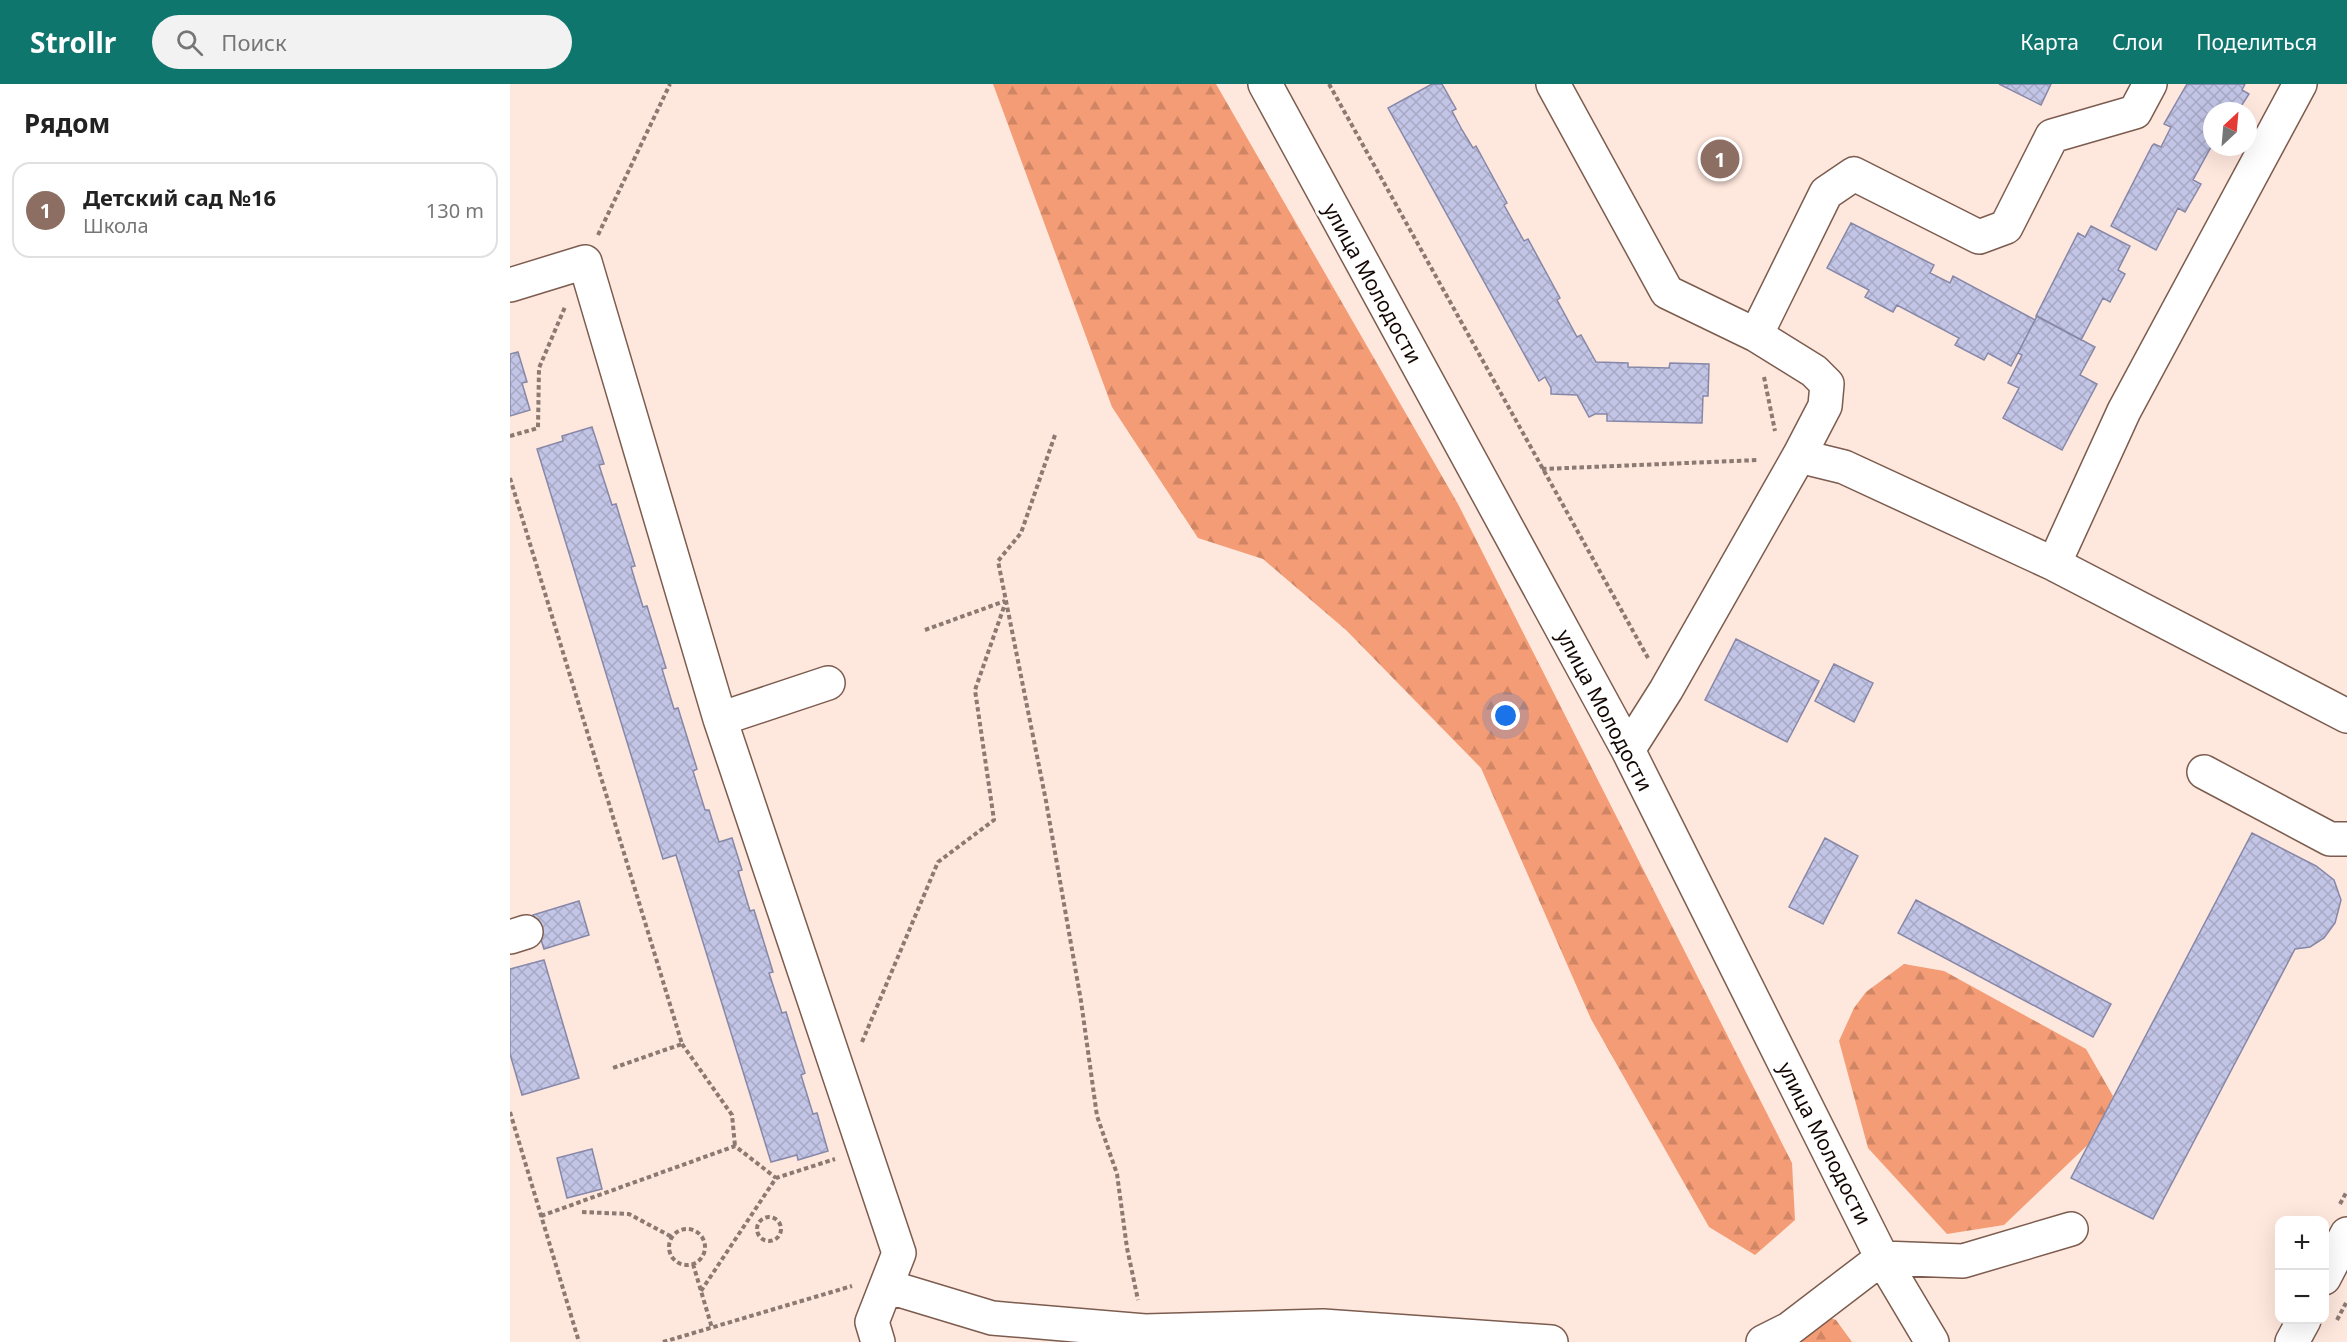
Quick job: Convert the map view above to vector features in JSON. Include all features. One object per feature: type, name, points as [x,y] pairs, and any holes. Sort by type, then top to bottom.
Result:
[{"type":"street","name":"улица Молодости","points":[[1265,84],[1628,750],[1882,1258],[1932,1342]]},
{"type":"street","points":[[1553,84],[1667,292],[1756,335],[1814,371],[1827,384],[1825,406],[1790,457],[1666,690],[1628,750]]},
{"type":"street","points":[[1756,335],[1826,193],[1854,174],[1979,237],[2006,227],[2052,136],[2135,112],[2150,84]]},
{"type":"street","points":[[2054,564],[2124,411],[2300,84]]},
{"type":"street","points":[[510,285],[585,262],[720,719],[899,1253],[872,1323],[878,1342]]},
{"type":"street","points":[[1790,457],[1844,467],[2054,564],[2347,716]]},
{"type":"street","points":[[720,719],[828,683]]},
{"type":"street","points":[[2204,772],[2330,839],[2347,839]]},
{"type":"street","points":[[1763,1342],[1789,1329],[1882,1258],[1963,1262],[2071,1229]]},
{"type":"street","points":[[2329,1270],[2347,1234]]},
{"type":"street","points":[[886,1286],[992,1318],[1145,1331],[1323,1326],[1551,1342]]},
{"type":"street","points":[[2292,1342],[2302,1324]]},
{"type":"path","points":[[510,436],[538,428],[539,368],[585,262],[670,84]]},
{"type":"path","points":[[1329,84],[1666,690]]},
{"type":"path","points":[[1542,469],[1790,457],[1756,335]]},
{"type":"path","points":[[1054,435],[1021,532],[998,561],[1046,801],[1081,1001],[1097,1116],[1117,1174],[1127,1248],[1145,1331]]},
{"type":"path","points":[[510,478],[682,1044],[732,1114],[735,1146],[776,1178]]},
{"type":"path","points":[[924,630],[1006,601]]},
{"type":"path","points":[[844,1086],[938,862],[994,820],[975,690],[1006,601]]},
{"type":"path","points":[[613,1068],[682,1044]]},
{"type":"path","points":[[510,1112],[579,1342]]},
{"type":"path","points":[[541,1216],[735,1146]]},
{"type":"path","points":[[701,1291],[776,1178],[865,1149]]},
{"type":"path","points":[[582,1212],[629,1214],[672,1237]]},
{"type":"path","points":[[773,1218],[779,1222],[780,1233],[772,1240],[764,1239],[758,1233],[758,1224],[762,1219],[773,1218]]},
{"type":"path","points":[[749,1219],[758,1224]]},
{"type":"path","points":[[685,1228],[697,1230],[705,1239],[703,1257],[693,1264],[681,1264],[672,1257],[669,1245],[672,1237],[685,1228]]},
{"type":"path","points":[[693,1264],[712,1328]]},
{"type":"path","points":[[663,1342],[858,1285],[886,1286]]},
{"type":"green space","points":[[993,84],[1216,84],[1458,504],[1792,1163],[1795,1220],[1755,1255],[1709,1227],[1591,1019],[1481,768],[1346,630],[1263,559],[1198,538],[1112,407]]},
{"type":"green space","points":[[1904,964],[1944,971],[2086,1049],[2113,1096],[2095,1138],[2004,1225],[1947,1234],[1868,1148],[1839,1041],[1854,1008],[1866,992]]},
{"type":"green space","points":[[1813,1311],[1836,1320],[1852,1342],[1783,1342]]},
{"type":"building","points":[[1432,84],[1442,84],[1456,109],[1452,111],[1462,130],[1473,148],[1476,146],[1507,203],[1504,205],[1524,241],[1528,239],[1560,298],[1557,300],[1577,337],[1581,335],[1596,362],[1628,363],[1628,367],[1669,368],[1670,363],[1709,364],[1708,396],[1703,396],[1702,423],[1607,421],[1607,414],[1595,414],[1589,417],[1577,395],[1551,394],[1551,388],[1545,377],[1539,381],[1388,108]]},
{"type":"building","points":[[1999,84],[2051,84],[2041,105]]},
{"type":"building","points":[[2187,84],[2245,84],[2242,90],[2249,94],[2244,102],[2203,102],[2203,156],[2206,156],[2193,180],[2201,184],[2185,212],[2178,208],[2156,250],[2111,226],[2152,146],[2154,144],[2161,147],[2171,127],[2164,124]]},
{"type":"building","points":[[1851,223],[1934,265],[1930,273],[1950,283],[1953,276],[2035,320],[2011,366],[1988,353],[1984,360],[1955,345],[1959,338],[1897,305],[1893,312],[1891,311],[1865,297],[1869,290],[1827,268]]},
{"type":"building","points":[[2091,226],[2130,246],[2118,270],[2125,274],[2124,276],[2110,302],[2103,298],[2081,340],[2036,316],[2078,233],[2085,237]]},
{"type":"building","points":[[2037,316],[2095,347],[2080,375],[2097,384],[2062,450],[2003,418],[2019,388],[2008,383],[2022,355],[2018,353]]},
{"type":"building","points":[[518,352],[527,382],[522,383],[530,410],[510,416],[510,354]]},
{"type":"building","points":[[592,427],[604,464],[599,465],[612,505],[616,504],[635,566],[631,567],[643,607],[647,606],[666,668],[662,669],[674,709],[678,708],[697,769],[693,771],[705,810],[709,810],[719,842],[732,838],[742,870],[738,871],[750,911],[754,910],[773,972],[769,973],[782,1013],[786,1012],[805,1073],[801,1075],[813,1114],[817,1113],[828,1151],[798,1160],[797,1155],[771,1162],[676,855],[663,859],[537,449],[563,441],[562,436]]},
{"type":"building","points":[[1736,639],[1819,681],[1787,742],[1705,700]]},
{"type":"building","points":[[1834,664],[1873,683],[1854,722],[1815,701]]},
{"type":"building","points":[[2252,833],[2316,866],[2334,880],[2341,900],[2335,923],[2324,938],[2310,947],[2295,949],[2153,1219],[2071,1178]]},
{"type":"building","points":[[1825,838],[1858,856],[1823,924],[1789,907]]},
{"type":"building","points":[[1916,900],[2111,1004],[2093,1037],[1898,933]]},
{"type":"building","points":[[579,901],[589,935],[544,949],[533,915]]},
{"type":"building","points":[[544,960],[579,1078],[522,1095],[510,1054],[510,969]]},
{"type":"building","points":[[592,1149],[602,1189],[567,1198],[557,1158]]},
{"type":"place","name":"Детский сад №16","points":[[1720,159]]}]
